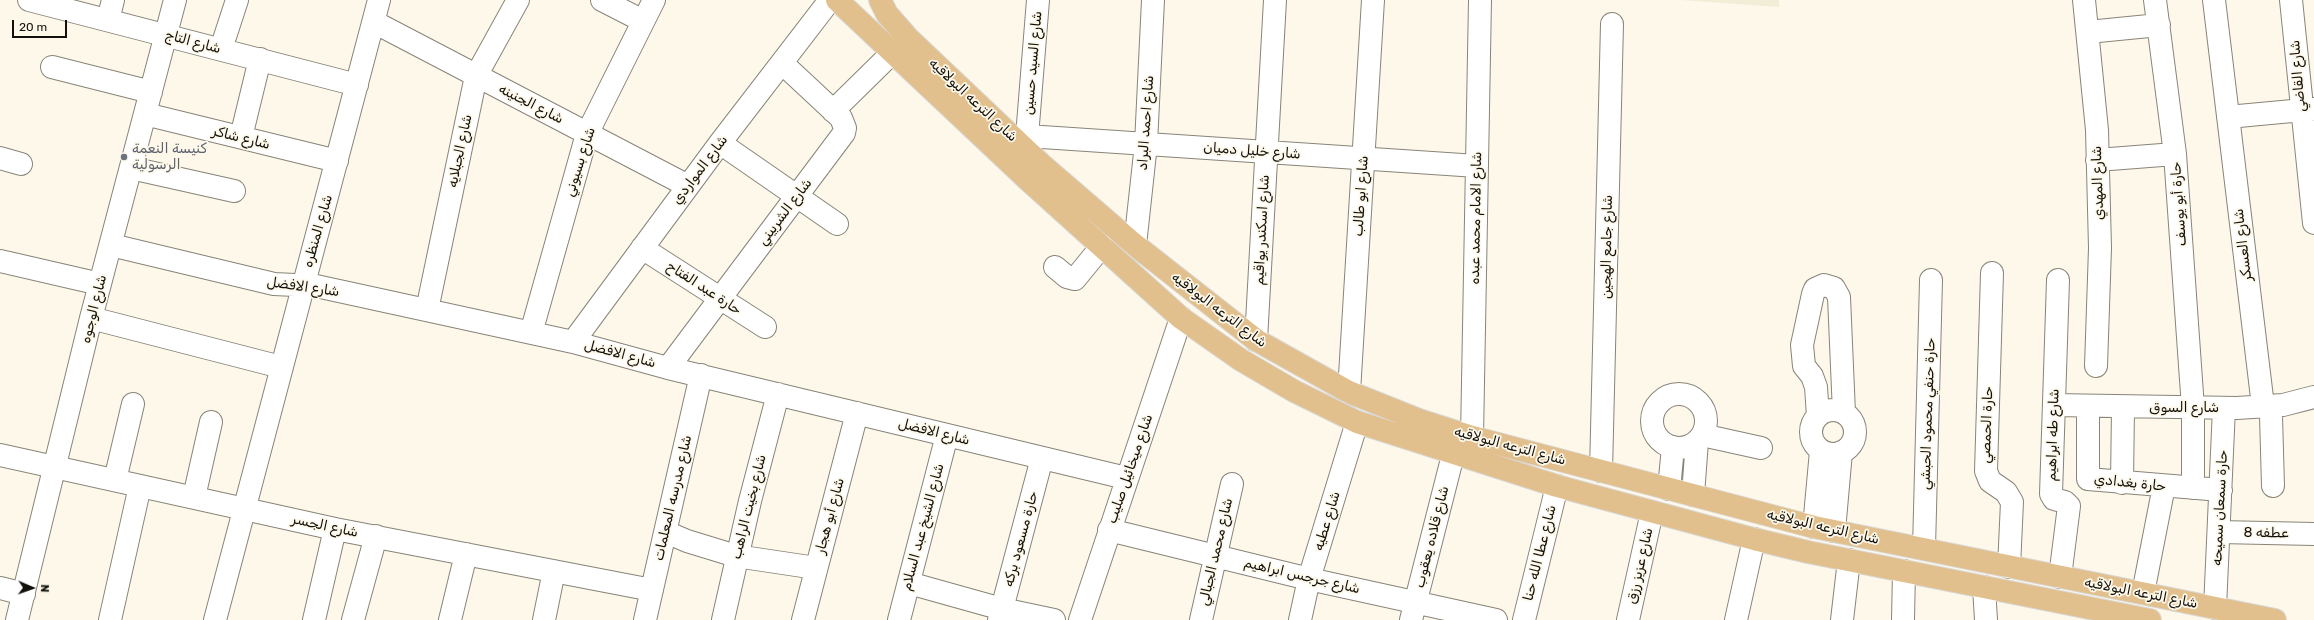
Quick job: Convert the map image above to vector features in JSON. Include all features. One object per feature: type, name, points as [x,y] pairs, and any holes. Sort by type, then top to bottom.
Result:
[{"type":"main road","name":"شارع الترعه البولاقيه","points":[[880,0],[886,14],[908,38],[1030,157],[1102,246],[1181,318],[1241,360],[1294,391],[1357,422],[1453,455],[1557,486],[1754,539],[1808,552],[1984,587],[2082,613],[2150,620]]},
{"type":"main road","name":"شارع الترعه البولاقيه","points":[[846,4],[892,53],[1030,157],[1135,246],[1256,340],[1349,392],[1419,420],[1472,437],[1824,529],[2275,620]]},
{"type":"main road","points":[[1808,552],[1824,529]]},
{"type":"street","name":"شارع التاج","points":[[29,0],[111,10],[166,35],[356,85]]},
{"type":"street","name":"شارع الوجوه","points":[[18,620],[91,318],[175,0]]},
{"type":"street","points":[[221,49],[237,0]]},
{"type":"street","name":"شارع المنظره","points":[[215,620],[302,286],[337,161],[379,0]]},
{"type":"street","name":"شارع الجبلايه","points":[[427,310],[476,76],[518,0]]},
{"type":"street","points":[[602,0],[643,21]]},
{"type":"street","name":"شارع بسيوني","points":[[531,333],[587,134],[654,0]]},
{"type":"street","name":"شارع المواردي","points":[[573,342],[720,143],[830,0]]},
{"type":"street","name":"شارع السيد حسين","points":[[1030,157],[1038,0]]},
{"type":"street","name":"شارع احمد البراد","points":[[1135,246],[1146,144],[1153,0]]},
{"type":"street","name":"شارع اسكندر يواقيم","points":[[1256,340],[1274,0]]},
{"type":"street","name":"شارع ابو طالب","points":[[1349,392],[1373,0]]},
{"type":"street","name":"شارع الامام محمد عبده","points":[[1472,437],[1480,0]]},
{"type":"street","name":"شارع المهدي","points":[[2084,0],[2098,160],[2100,248],[2096,366]]},
{"type":"street","name":"حارة أبو يوسف","points":[[2155,0],[2175,154],[2193,408],[2192,488]]},
{"type":"street","name":"شارع العسكر","points":[[2214,0],[2263,406],[2270,412],[2271,416],[2273,486]]},
{"type":"street","name":"شارع القاضي","points":[[2291,0],[2308,110],[2314,223]]},
{"type":"street","name":"شارع الجنينه","points":[[374,22],[688,186]]},
{"type":"street","name":"شارع جامع الهجين","points":[[1601,471],[1612,24]]},
{"type":"street","points":[[2088,32],[2159,25]]},
{"type":"street","points":[[833,111],[892,53]]},
{"type":"street","points":[[240,137],[260,60]]},
{"type":"street","name":"شارع الشربيني","points":[[668,368],[844,133],[844,123],[782,63]]},
{"type":"street","points":[[52,67],[151,92]]},
{"type":"street","points":[[2228,117],[2308,110]]},
{"type":"street","name":"شارع شاكر","points":[[145,114],[337,161]]},
{"type":"street","points":[[720,143],[837,224]]},
{"type":"street","name":"شارع خليل دميان","points":[[1030,157],[1146,144],[1477,166]]},
{"type":"street","points":[[2098,160],[2175,154]]},
{"type":"street","points":[[0,158],[21,164]]},
{"type":"street","points":[[131,168],[234,191]]},
{"type":"street","name":"شارع الافضل","points":[[111,245],[274,284],[316,286],[573,342],[668,368],[1126,478]]},
{"type":"street","points":[[1055,267],[1067,277],[1075,279],[1102,246]]},
{"type":"street","name":"حارة عبد الفتاح","points":[[642,248],[765,327]]},
{"type":"street","points":[[0,261],[100,284]]},
{"type":"street","name":"حارة الحمصي","points":[[1992,273],[1986,471],[1990,481],[2006,492],[2012,502],[2009,567]]},
{"type":"street","name":"حارة حنفي محمود الحبشي","points":[[1924,548],[1931,280]]},
{"type":"street","name":"شارع طه ابراهيم","points":[[2058,280],[2051,494],[2054,499],[2065,502],[2069,506],[2060,577]]},
{"type":"street","points":[[1818,416],[1814,382],[1804,366],[1802,345],[1812,294],[1815,289],[1824,285],[1834,288],[1839,297],[1844,413],[1852,423],[1854,437],[1847,448],[1831,451],[1813,440],[1811,427],[1818,416],[1830,410],[1844,413]]},
{"type":"street","points":[[91,318],[282,367]]},
{"type":"street","name":"شارع ميخائيل صليب","points":[[1080,620],[1126,478],[1181,318]]},
{"type":"street","name":"شارع مدرسه المعلمات","points":[[645,620],[701,375]]},
{"type":"street","points":[[1814,382],[1842,380]]},
{"type":"street","name":"شارع بخيت الراهب","points":[[723,620],[736,556],[778,394]]},
{"type":"street","points":[[1693,495],[1700,438],[1706,418],[1700,403],[1685,394],[1668,396],[1656,407],[1652,424],[1659,439],[1673,447],[1690,446],[1700,438],[1761,448]]},
{"type":"street","name":"شارع السوق","points":[[2054,405],[2123,408],[2224,408],[2283,404],[2314,396]]},
{"type":"street","points":[[115,480],[133,404]]},
{"type":"street","name":"حارة بغدادي","points":[[2088,406],[2088,479],[2221,490]]},
{"type":"street","points":[[2122,483],[2123,408]]},
{"type":"street","name":"حارة سمعان سميحه","points":[[2215,608],[2224,408]]},
{"type":"street","name":"شارع أبو هجار","points":[[803,620],[857,413]]},
{"type":"street","points":[[194,497],[211,422]]},
{"type":"street","name":"شارع عطيه","points":[[1300,620],[1309,579],[1357,422]]},
{"type":"street","name":"شارع الشيخ عبد السلام","points":[[899,620],[947,434]]},
{"type":"street","points":[[1669,489],[1673,447]]},
{"type":"street","points":[[1824,529],[1831,451]]},
{"type":"street","name":"شارع الجسر","points":[[0,455],[336,529],[652,590]]},
{"type":"street","name":"شارع قلاده يعقوب","points":[[1413,611],[1453,455]]},
{"type":"street","name":"حارة مسعود بركه","points":[[1000,615],[1042,458]]},
{"type":"street","name":"شارع محمد الجبالي","points":[[1200,620],[1232,484]]},
{"type":"street","points":[[110,620],[140,486]]},
{"type":"street","name":"شارع عطا الله حنا","points":[[1524,620],[1557,486]]},
{"type":"street","points":[[2143,593],[2164,486]]},
{"type":"street","name":"شارع عزيز رزق","points":[[1628,620],[1652,512]]},
{"type":"street","points":[[314,620],[336,529]]},
{"type":"street","name":"شارع جرجس ابراهيم","points":[[1109,530],[1309,579],[1413,611],[1496,620]]},
{"type":"street","points":[[666,532],[693,543],[736,556],[816,568]]},
{"type":"street","name":"عطفه 8","points":[[2218,532],[2314,534]]},
{"type":"street","points":[[353,620],[376,536]]},
{"type":"street","points":[[1736,620],[1754,539]]},
{"type":"street","points":[[450,620],[466,554]]},
{"type":"street","points":[[1842,620],[1849,560]]},
{"type":"street","points":[[544,620],[554,571]]},
{"type":"street","points":[[1903,620],[1904,571]]},
{"type":"street","points":[[909,583],[1000,615],[1054,620]]},
{"type":"street","points":[[1984,587],[1986,620]]},
{"type":"street","points":[[0,588],[24,594]]},
{"type":"shaded area","points":[[1681,0],[1779,0],[1779,7]]},
{"type":"place","name":"كنيسة النعمة الرسولية","points":[[124,157]]}]
